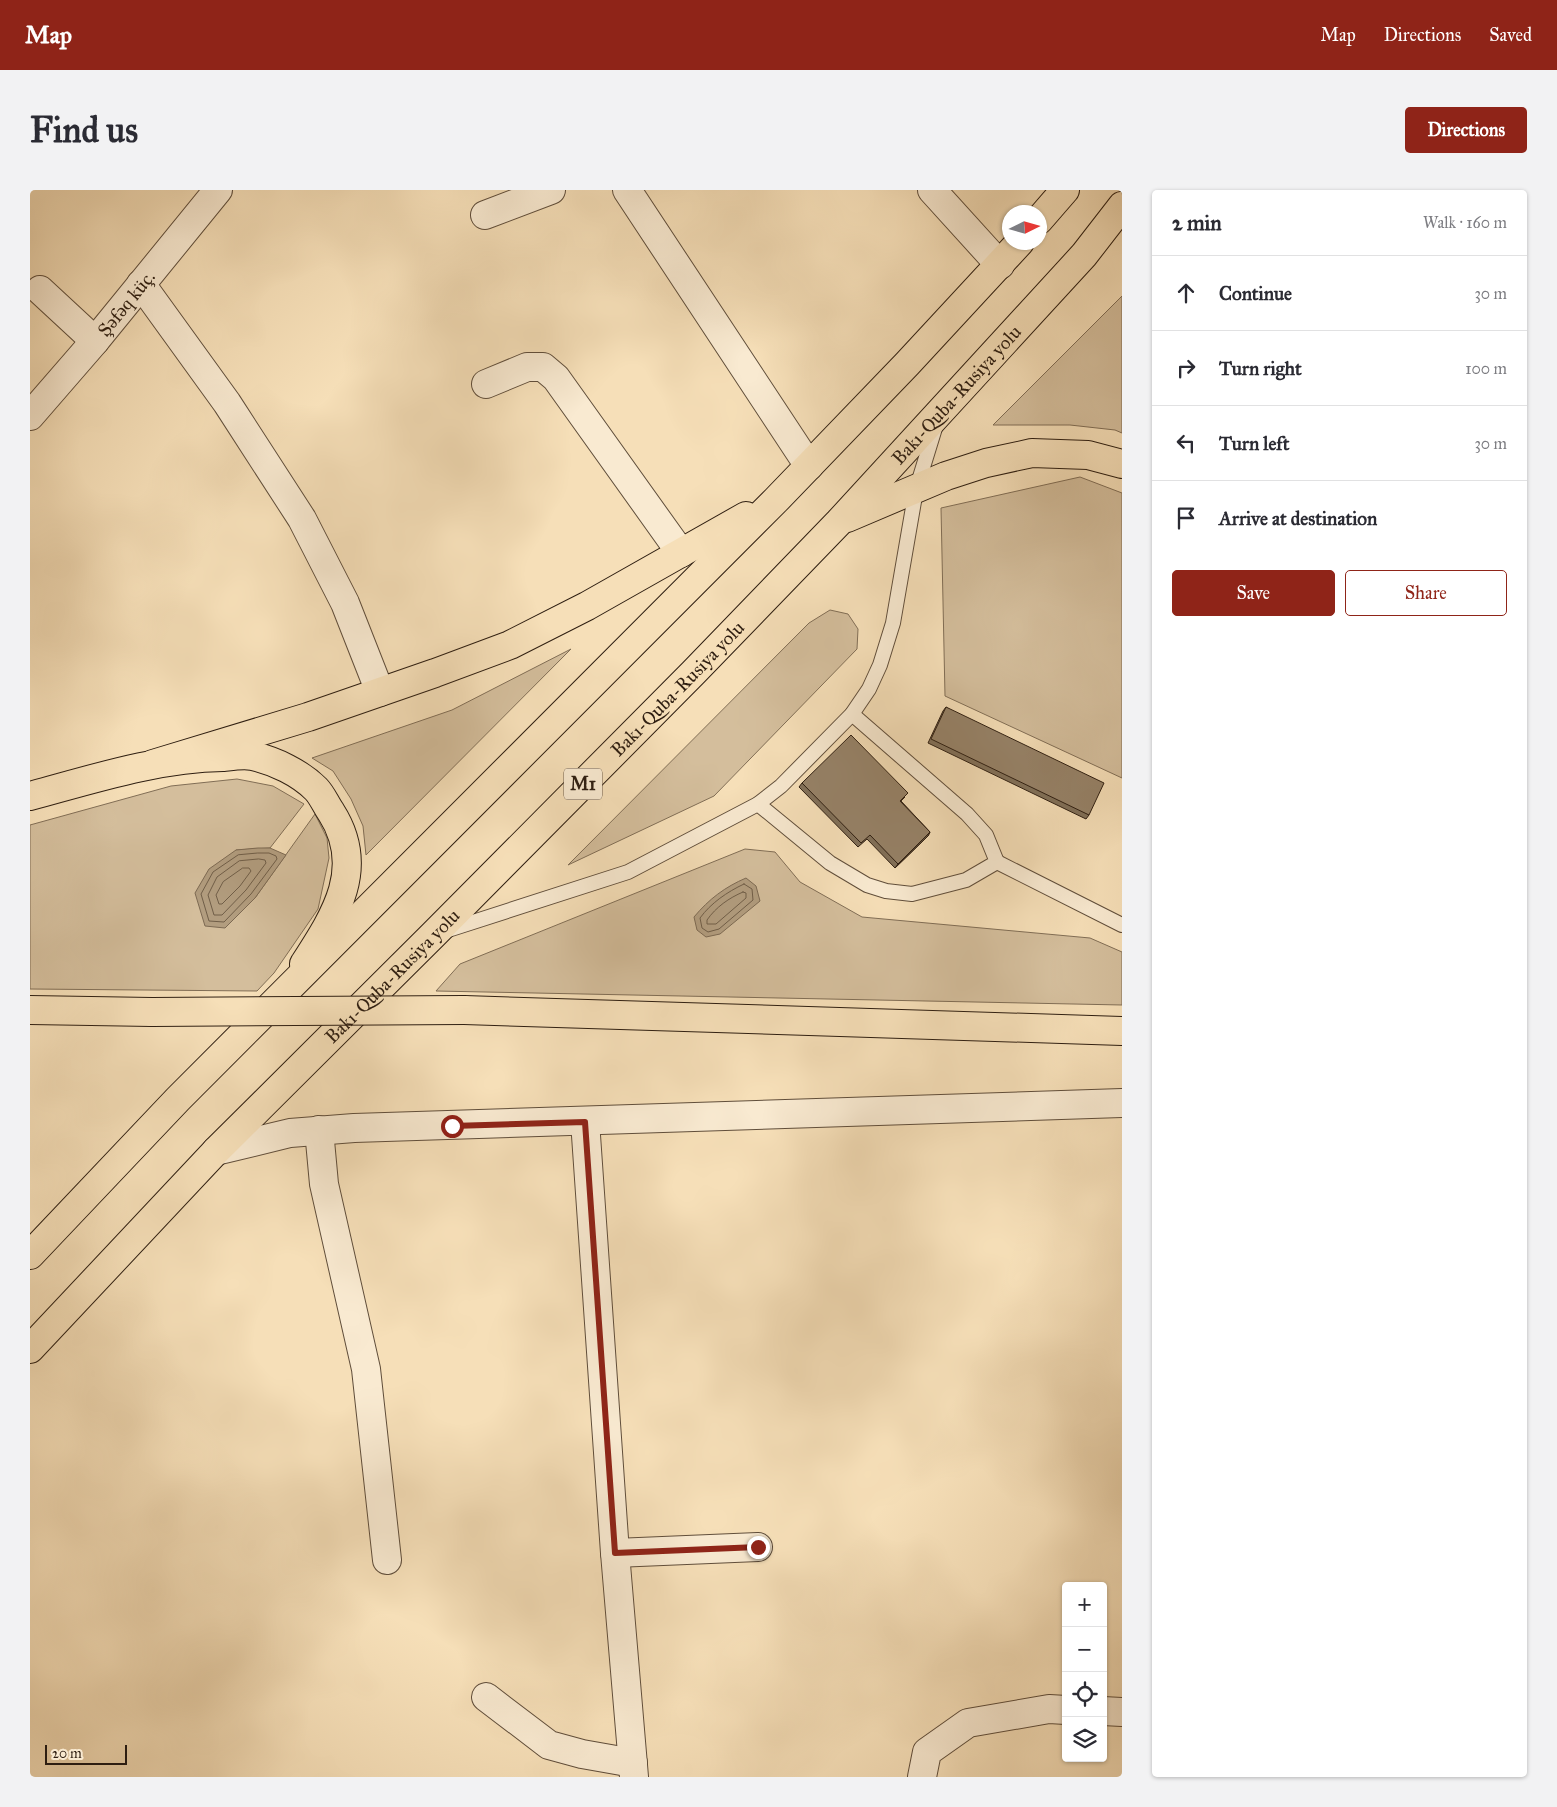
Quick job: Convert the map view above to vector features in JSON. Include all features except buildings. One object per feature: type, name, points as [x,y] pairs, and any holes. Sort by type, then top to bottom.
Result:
[{"type":"main road","points":[[1047,212],[1065,190]]},
{"type":"main road","name":"Bakı-Quba-Rusiya yolu","points":[[30,1349],[216,1151],[693,673],[838,522],[1084,255],[1122,206]]},
{"type":"main road","points":[[30,1255],[178,1099],[776,500],[1013,250]]},
{"type":"main road","points":[[838,522],[946,476],[986,463],[1032,453],[1088,455],[1122,464]]},
{"type":"main road","points":[[30,796],[153,764],[308,716],[510,645],[587,606],[776,500]]},
{"type":"main road","points":[[153,764],[208,757],[252,756],[288,769],[317,790],[339,825],[347,860],[346,885],[329,925],[287,991]]},
{"type":"main road","points":[[30,1010],[152,1012],[464,1010],[1122,1031]]},
{"type":"street","name":"Şəfəq küç.","points":[[30,416],[95,341],[218,190]]},
{"type":"street","points":[[485,215],[551,190]]},
{"type":"street","points":[[627,190],[809,466]]},
{"type":"street","points":[[932,190],[1000,265]]},
{"type":"street","points":[[141,284],[227,404],[302,519],[345,604],[380,692]]},
{"type":"street","points":[[40,290],[95,341]]},
{"type":"street","points":[[486,384],[527,367],[543,367],[556,378],[681,553]]},
{"type":"street","points":[[216,1151],[290,1133],[319,1130],[1122,1103]]},
{"type":"street","points":[[486,1697],[549,1745],[634,1770],[615,1553],[585,1122]]},
{"type":"street","points":[[319,1130],[324,1184],[366,1369],[387,1560]]},
{"type":"street","points":[[615,1553],[758,1547]]},
{"type":"street","points":[[922,1777],[927,1752],[968,1723],[1049,1709],[1062,1710]]},
{"type":"street","points":[[1107,1711],[1122,1712]]},
{"type":"lane","points":[[434,934],[628,872],[758,804],[781,786],[852,714],[869,689],[880,665],[893,623],[916,490],[941,410]]},
{"type":"lane","points":[[852,714],[967,814],[986,836],[997,862],[1122,925]]},
{"type":"lane","points":[[758,804],[830,863],[867,885],[886,891],[912,894],[966,880],[997,862]]},
{"type":"shaded area","points":[[1122,296],[1122,433],[1115,430],[1070,425],[993,425]]},
{"type":"shaded area","points":[[1080,477],[1122,493],[1122,778],[945,696],[941,508]]},
{"type":"shaded area","points":[[830,610],[848,614],[858,629],[857,649],[714,796],[568,865],[809,623]]},
{"type":"shaded area","points":[[571,649],[366,855],[363,826],[351,799],[333,771],[312,758],[452,710]]},
{"type":"shaded area","points":[[237,779],[273,786],[304,804],[270,848],[236,850],[255,898],[315,814],[327,838],[329,858],[318,909],[274,973],[257,991],[30,989],[30,825],[171,786]]},
{"type":"shaded area","points":[[745,849],[775,852],[800,882],[862,917],[1090,938],[1122,952],[1122,1005],[436,991],[460,964]]},
{"type":"water","points":[[270,848],[286,855],[255,898],[225,928],[205,926],[195,893],[209,869],[236,850]]},
{"type":"water","points":[[746,878],[756,886],[760,901],[720,934],[706,937],[697,930],[694,917],[718,894]]},
{"type":"route","points":[[452,1126],[585,1122],[615,1553],[758,1547]]}]
